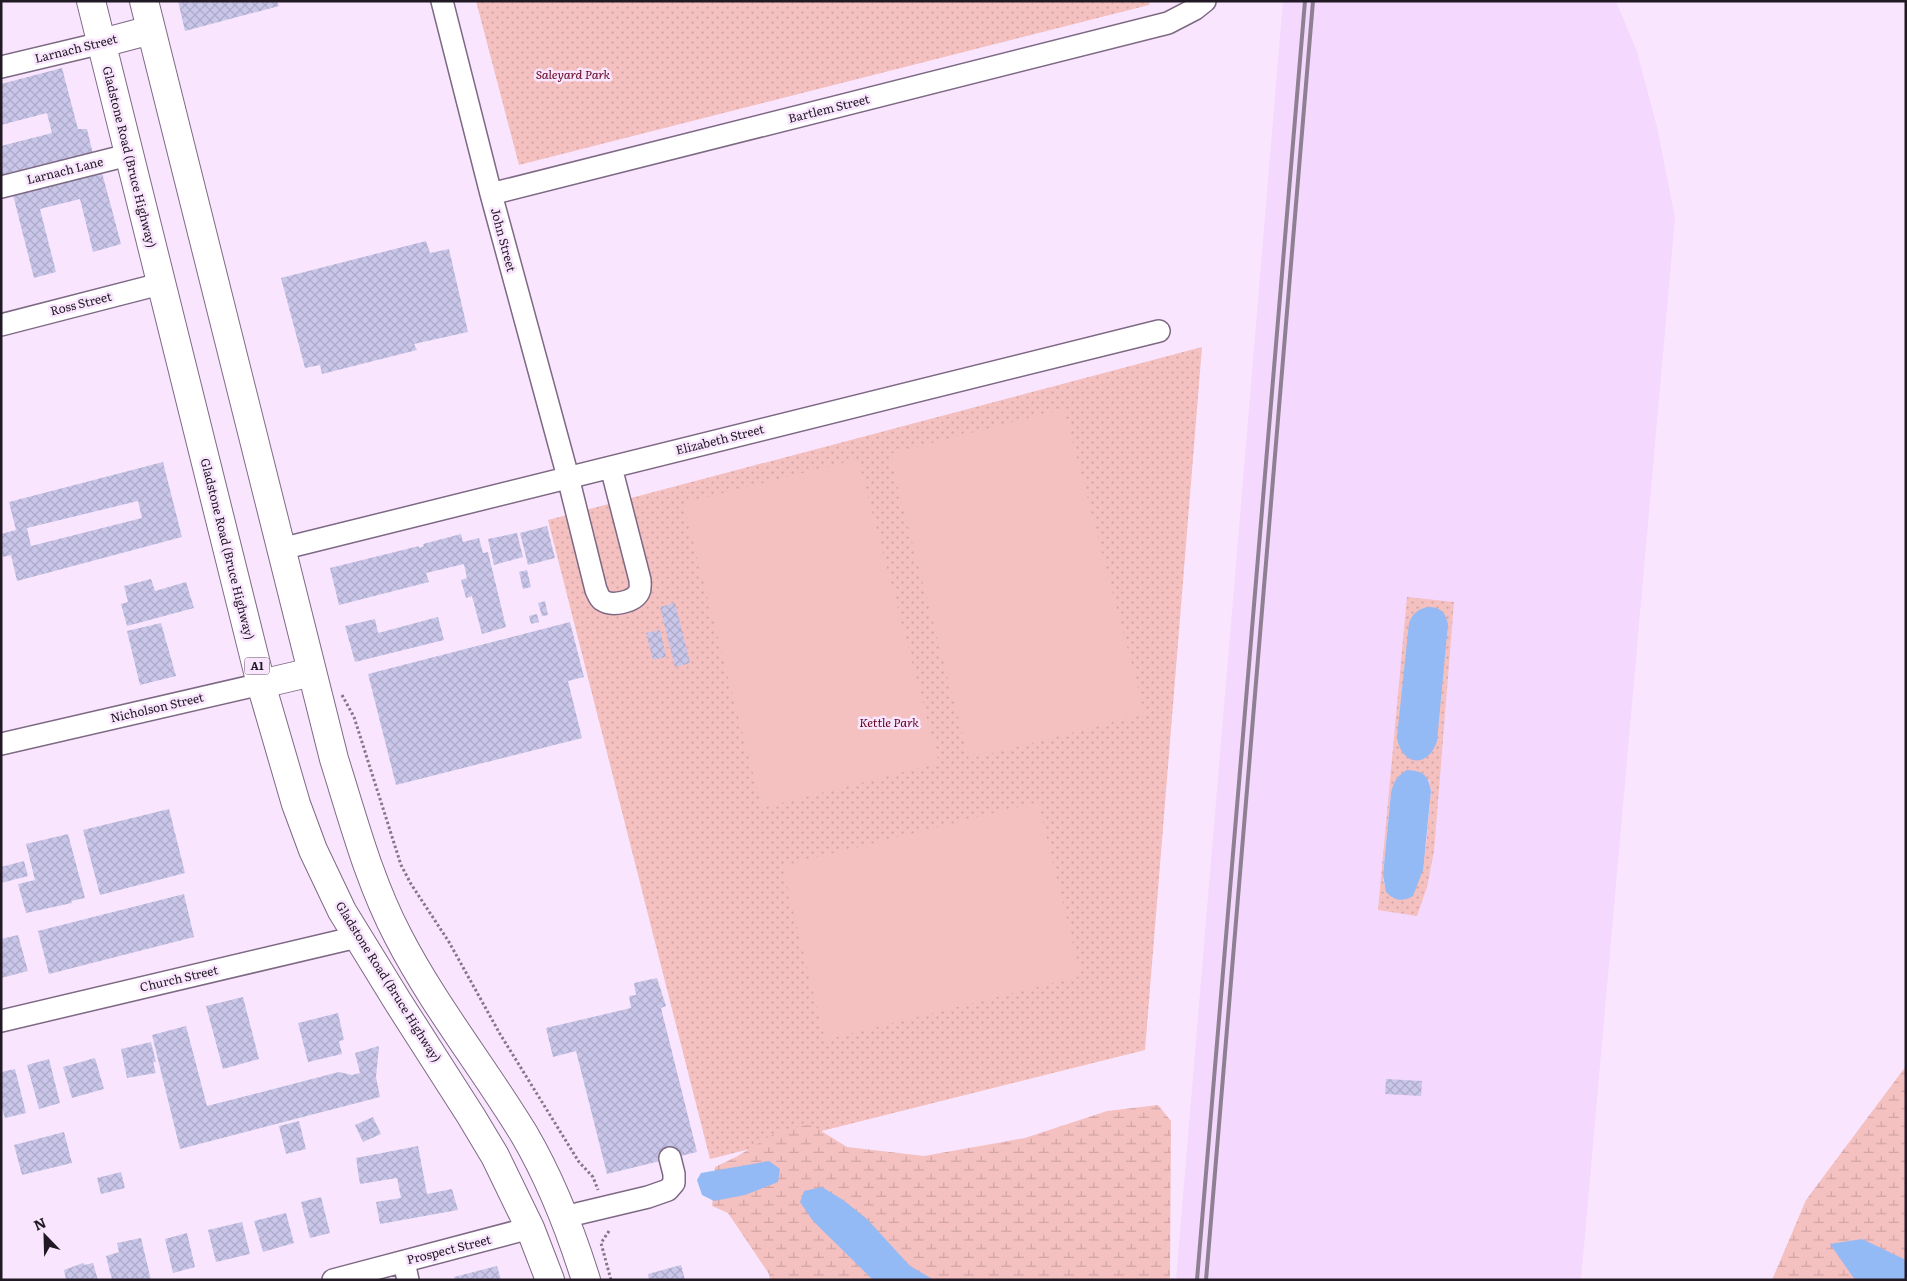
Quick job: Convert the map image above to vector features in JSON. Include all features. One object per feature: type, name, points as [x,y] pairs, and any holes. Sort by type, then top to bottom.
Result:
[{"type":"highway","name":"Gladstone Road (Bruce Highway)","points":[[91,1],[261,684],[296,804],[313,850],[342,911],[472,1116],[495,1156],[530,1228],[550,1280]]},
{"type":"highway","points":[[144,1],[334,759],[367,864],[391,921],[419,972],[524,1135],[550,1182],[586,1280]]},
{"type":"highway","name":"Larnach Street","points":[[102,43],[151,30]]},
{"type":"highway","name":"Nicholson Street","points":[[261,684],[312,672]]},
{"type":"highway","name":"Prospect Street","points":[[530,1228],[564,1217]]},
{"type":"street","name":"John Street","points":[[442,1],[491,194],[598,595],[600,599],[611,604],[633,598],[638,594],[640,580],[611,467]]},
{"type":"street","name":"Bartlem Street","points":[[491,194],[1168,23],[1189,13],[1205,1]]},
{"type":"street","name":"Larnach Street","points":[[1,67],[102,43]]},
{"type":"street","name":"Larnach Lane","points":[[1,187],[128,155]]},
{"type":"street","name":"Ross Street","points":[[1,325],[160,284]]},
{"type":"street","name":"Elizabeth Street","points":[[282,549],[1159,331]]},
{"type":"street","name":"Nicholson Street","points":[[1,744],[261,684]]},
{"type":"street","name":"Church Street","points":[[1,1022],[357,937]]},
{"type":"street","points":[[564,1217],[648,1197],[668,1190],[674,1183],[670,1158]]},
{"type":"street","name":"Prospect Street","points":[[333,1280],[406,1271],[530,1228]]},
{"type":"path","points":[[342,694],[354,717],[399,857],[408,878],[449,942],[500,1034],[579,1162],[593,1177],[598,1191]]},
{"type":"path","points":[[609,1231],[602,1243],[611,1280]]},
{"type":"shaded area","points":[[1283,1],[1616,1],[1637,52],[1657,127],[1675,218],[1581,1280],[1176,1280]]},
{"type":"green space","name":"Saleyard Park","points":[[476,1],[1150,1],[1149,5],[519,165]]},
{"type":"green space","name":"Kettle Park","points":[[1202,347],[1145,1050],[710,1159],[548,520]]},
{"type":"green space","points":[[1064,409],[1145,714],[969,759],[889,454]]},
{"type":"green space","points":[[858,459],[939,763],[762,808],[683,503]]},
{"type":"green space","points":[[1407,597],[1454,602],[1434,851],[1427,887],[1417,916],[1378,910]],"holes":[[[1429,780],[1431,791],[1426,846],[1384,885],[1383,874],[1391,793]]]},
{"type":"green space","points":[[1038,802],[1081,976],[825,1040],[782,866]]},
{"type":"green space","points":[[1906,1066],[1906,1280],[1772,1280],[1806,1200]]},
{"type":"green space","points":[[1158,1105],[1171,1121],[1170,1280],[770,1280],[769,1274],[728,1213],[712,1206],[715,1167],[736,1157],[777,1132],[810,1124],[847,1147],[924,1156],[1025,1138],[1107,1111]]},
{"type":"water","points":[[1427,607],[1441,611],[1448,624],[1437,741],[1428,756],[1421,760],[1415,760],[1404,754],[1399,747],[1397,737],[1409,623],[1416,612]]},
{"type":"water","points":[[1407,770],[1418,771],[1424,775],[1427,778],[1431,791],[1423,870],[1413,896],[1399,900],[1386,892],[1383,875],[1391,793],[1396,779]]},
{"type":"water","points":[[769,1161],[780,1169],[778,1182],[745,1195],[714,1201],[702,1195],[697,1180],[701,1173]]},
{"type":"water","points":[[822,1187],[843,1200],[867,1219],[910,1266],[934,1280],[873,1280],[813,1221],[800,1202],[804,1191]]},
{"type":"water","points":[[1862,1239],[1906,1260],[1906,1280],[1856,1280],[1830,1244]]},
{"type":"building","points":[[178,1],[277,1],[279,6],[185,31]]},
{"type":"building","points":[[62,68],[78,129],[87,129],[93,154],[1,178],[1,146],[52,133],[47,113],[1,125],[1,84]]},
{"type":"building","points":[[100,165],[121,244],[93,252],[80,199],[40,209],[56,272],[34,278],[11,187]]},
{"type":"building","points":[[426,241],[430,253],[449,249],[468,332],[414,344],[417,350],[322,374],[320,365],[305,368],[281,278]]},
{"type":"building","points":[[163,462],[182,537],[17,581],[11,555],[3,557],[1,549],[1,534],[16,530],[9,502]],"holes":[[[138,501],[142,518],[31,546],[27,528]]]},
{"type":"building","points":[[547,526],[555,558],[528,565],[520,533]]},
{"type":"building","points":[[517,533],[523,557],[494,565],[488,539]]},
{"type":"building","points":[[461,534],[463,542],[479,538],[483,553],[488,552],[506,627],[482,634],[472,596],[466,598],[461,580],[467,578],[464,564],[426,573],[429,582],[339,605],[330,568],[419,546],[419,548],[424,546],[423,544]]},
{"type":"building","points":[[527,570],[531,587],[523,589],[519,572]]},
{"type":"building","points":[[151,579],[155,591],[186,582],[194,608],[127,626],[121,604],[128,602],[124,586]]},
{"type":"building","points":[[545,601],[548,615],[542,616],[538,603]]},
{"type":"building","points":[[675,603],[690,663],[675,667],[660,607]]},
{"type":"building","points":[[537,614],[539,622],[531,624],[529,616]]},
{"type":"building","points":[[438,617],[444,640],[355,662],[345,626],[375,619],[378,633]]},
{"type":"building","points":[[570,622],[584,677],[568,681],[582,738],[396,785],[368,674]]},
{"type":"building","points":[[161,623],[176,676],[140,685],[127,631]]},
{"type":"building","points":[[660,630],[666,657],[653,660],[646,633]]},
{"type":"building","points":[[169,809],[185,873],[100,895],[83,830]]},
{"type":"building","points":[[68,834],[85,898],[71,901],[72,903],[26,913],[18,884],[35,880],[26,844]]},
{"type":"building","points":[[24,861],[28,876],[1,883],[1,867]]},
{"type":"building","points":[[184,894],[194,937],[49,974],[38,931]]},
{"type":"building","points":[[18,935],[28,971],[1,978],[1,939]]},
{"type":"building","points":[[657,978],[666,1006],[661,1008],[697,1152],[607,1174],[576,1051],[553,1057],[546,1028],[631,1008],[629,996],[636,995],[634,983]]},
{"type":"building","points":[[243,997],[259,1059],[223,1069],[206,1006]]},
{"type":"building","points":[[338,1013],[344,1040],[339,1041],[342,1054],[308,1062],[298,1023]]},
{"type":"building","points":[[186,1026],[207,1106],[339,1072],[352,1075],[360,1073],[355,1053],[379,1046],[376,1077],[380,1097],[180,1149],[152,1035]]},
{"type":"building","points":[[151,1042],[156,1062],[153,1062],[156,1073],[127,1078],[121,1049]]},
{"type":"building","points":[[95,1058],[104,1089],[72,1098],[63,1067]]},
{"type":"building","points":[[49,1059],[60,1103],[39,1109],[27,1065]]},
{"type":"building","points":[[15,1069],[26,1113],[5,1118],[1,1105],[1,1072]]},
{"type":"building","points":[[1386,1079],[1422,1081],[1421,1096],[1385,1094]]},
{"type":"building","points":[[373,1117],[381,1134],[363,1142],[355,1125]]},
{"type":"building","points":[[299,1121],[306,1149],[286,1154],[279,1126]]},
{"type":"building","points":[[64,1132],[72,1163],[22,1175],[14,1145]]},
{"type":"building","points":[[418,1146],[427,1194],[452,1189],[458,1210],[380,1224],[376,1202],[401,1198],[397,1178],[360,1184],[356,1158]]},
{"type":"building","points":[[121,1172],[125,1188],[101,1194],[97,1178]]},
{"type":"building","points":[[321,1197],[330,1233],[310,1238],[301,1202]]},
{"type":"building","points":[[286,1213],[294,1243],[263,1252],[254,1221]]},
{"type":"building","points":[[242,1222],[250,1254],[216,1262],[208,1230]]},
{"type":"building","points":[[187,1233],[195,1267],[173,1273],[165,1239]]},
{"type":"building","points":[[141,1238],[151,1280],[112,1280],[106,1256],[119,1252],[117,1243]]},
{"type":"building","points":[[83,1263],[84,1265],[93,1263],[98,1280],[66,1280],[64,1270]]},
{"type":"building","points":[[681,1265],[685,1280],[649,1280],[648,1274]]},
{"type":"building","points":[[497,1266],[501,1280],[455,1280],[454,1277]]},
{"type":"railway","points":[[1197,1280],[1305,1]]},
{"type":"railway","points":[[1206,1280],[1313,1]]}]
